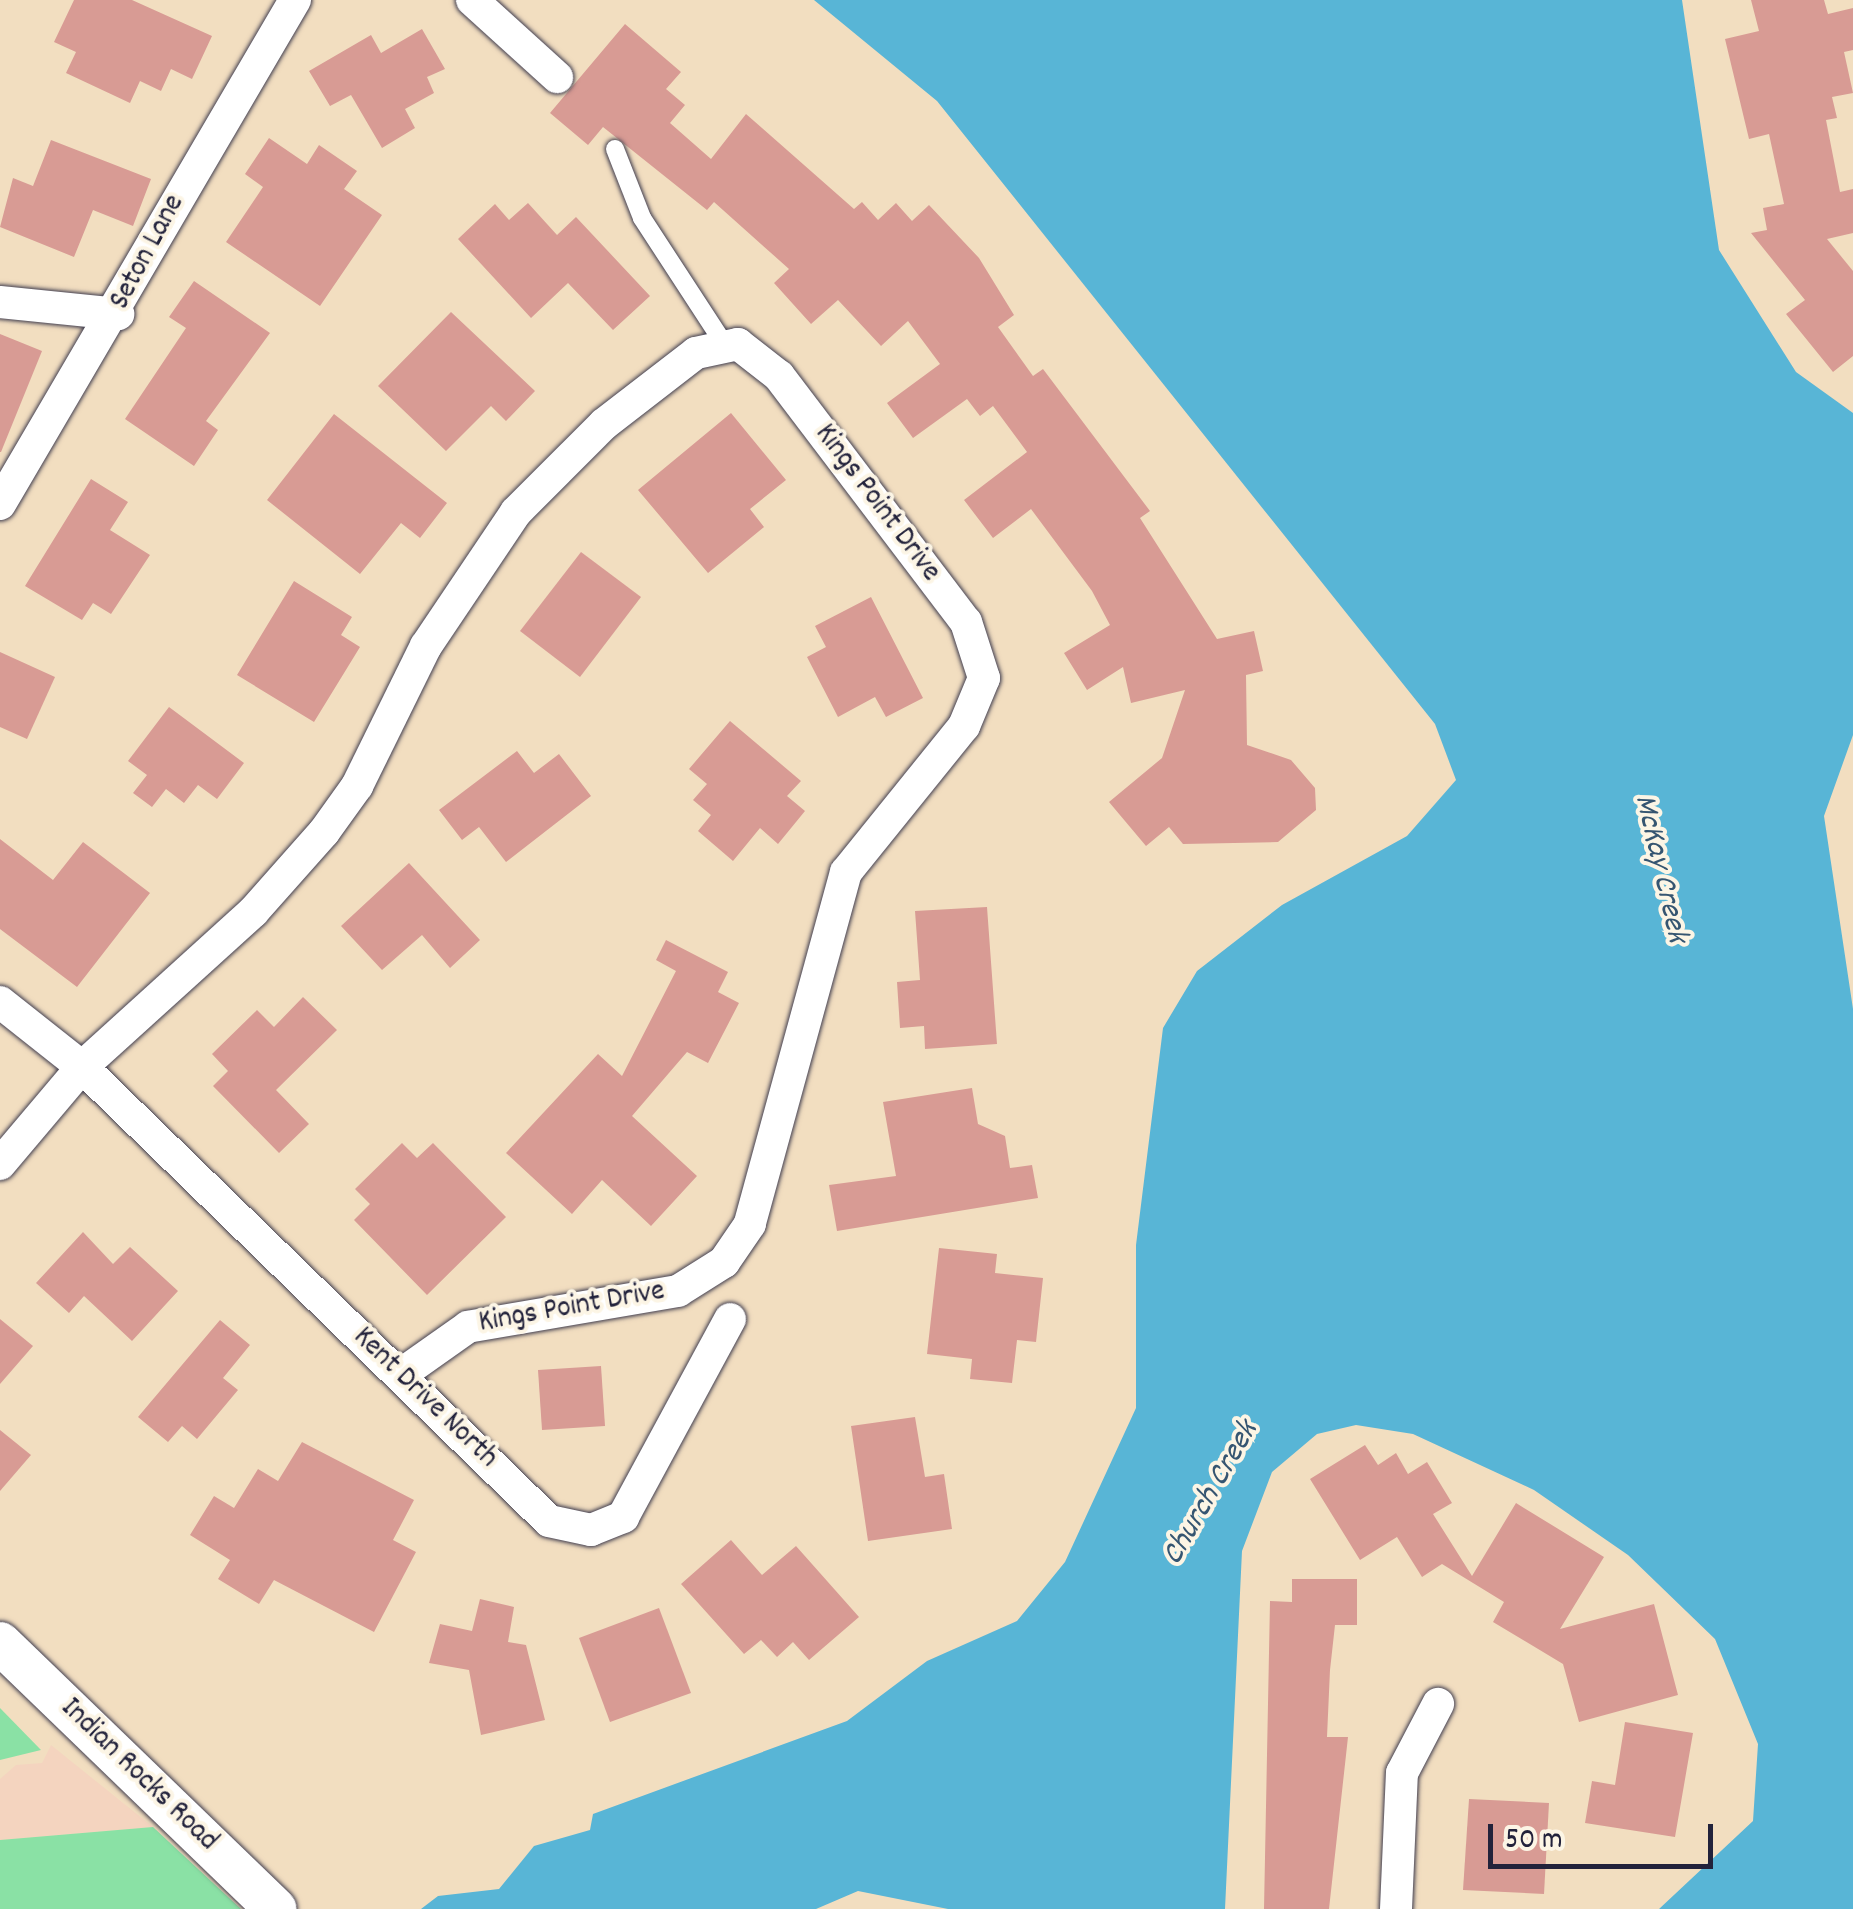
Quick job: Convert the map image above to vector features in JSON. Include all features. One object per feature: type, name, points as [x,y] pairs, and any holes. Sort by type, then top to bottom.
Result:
[{"type":"street","name":"Seton Lane","points":[[0,504],[118,314],[295,0]]},
{"type":"street","points":[[472,0],[557,76]]},
{"type":"street","points":[[0,302],[118,314]]},
{"type":"street","name":"Kings Point Drive","points":[[400,1375],[468,1327],[678,1290],[724,1262],[750,1224],[846,872],[964,726],[984,678],[966,622],[779,376],[738,344],[726,347]]},
{"type":"street","points":[[0,1164],[82,1067],[253,912],[324,832],[358,786],[426,646],[516,512],[604,424],[696,353],[726,347]]},
{"type":"street","name":"Kent Drive North","points":[[0,1002],[82,1067],[549,1521],[591,1530],[623,1517],[730,1319]]},
{"type":"street","name":"Indian Rocks Road","points":[[0,1643],[274,1909]]},
{"type":"street","points":[[1396,1909],[1402,1773],[1438,1704]]},
{"type":"lane","points":[[615,149],[642,218],[726,347]]},
{"type":"shaded area","points":[[51,1745],[153,1827],[0,1840],[0,1779],[16,1765],[42,1763]]},
{"type":"green space","points":[[0,1708],[41,1750],[0,1760]]},
{"type":"green space","points":[[153,1827],[241,1909],[0,1909],[0,1840]]},
{"type":"water","points":[[814,0],[1682,0],[1719,250],[1796,372],[1853,413],[1853,735],[1824,816],[1853,1009],[1853,1909],[1659,1909],[1753,1821],[1758,1744],[1715,1639],[1628,1555],[1534,1490],[1413,1434],[1356,1425],[1317,1434],[1272,1472],[1242,1551],[1225,1909],[948,1909],[858,1891],[816,1909],[421,1909],[438,1896],[499,1889],[534,1846],[590,1830],[593,1814],[847,1721],[927,1661],[1017,1621],[1065,1562],[1136,1408],[1136,1245],[1163,1028],[1197,971],[1282,905],[1407,836],[1456,780],[1435,724],[937,101]]},
{"type":"building","points":[[74,0],[132,0],[212,36],[192,79],[171,69],[161,91],[140,81],[130,103],[66,73],[76,52],[54,42]]},
{"type":"building","points":[[1751,0],[1824,0],[1828,14],[1853,8],[1853,50],[1844,52],[1853,93],[1832,97],[1837,118],[1826,120],[1840,192],[1853,189],[1853,233],[1827,239],[1853,271],[1853,356],[1833,372],[1786,314],[1805,300],[1751,233],[1767,230],[1763,208],[1784,204],[1769,134],[1749,139],[1725,39],[1759,31]]},
{"type":"building","points":[[625,24],[681,72],[666,89],[685,105],[670,123],[711,159],[746,114],[854,209],[862,202],[878,220],[896,203],[912,221],[929,205],[979,258],[1014,315],[998,327],[1033,376],[1043,369],[1150,511],[1140,518],[1217,639],[1254,631],[1263,671],[1246,675],[1247,745],[1291,760],[1315,788],[1316,810],[1278,842],[1183,844],[1169,827],[1146,846],[1109,802],[1162,758],[1185,690],[1131,703],[1123,667],[1087,690],[1064,653],[1110,625],[1092,591],[1031,509],[993,538],[964,500],[1027,452],[993,406],[980,416],[967,399],[913,438],[887,403],[940,364],[908,321],[881,346],[838,300],[811,324],[774,283],[789,269],[714,202],[707,210],[603,127],[588,145],[550,113]]},
{"type":"building","points":[[422,29],[445,69],[427,77],[434,93],[405,109],[415,128],[382,148],[351,95],[330,106],[309,71],[371,35],[381,53]]},
{"type":"building","points":[[269,138],[307,164],[319,145],[357,171],[344,189],[382,215],[320,306],[226,242],[263,187],[245,174]]},
{"type":"building","points":[[51,140],[151,179],[133,226],[93,210],[74,257],[0,227],[13,178],[33,186]]},
{"type":"building","points":[[528,203],[557,235],[576,217],[650,296],[613,330],[568,283],[531,318],[458,239],[495,204],[509,220]]},
{"type":"building","points":[[194,281],[270,333],[206,421],[218,430],[194,466],[125,419],[186,328],[169,317]]},
{"type":"building","points":[[451,312],[535,391],[506,421],[491,406],[446,451],[378,386]]},
{"type":"building","points":[[0,334],[42,351],[1,452],[0,452]]},
{"type":"building","points":[[731,413],[786,480],[750,509],[764,527],[708,573],[638,490]]},
{"type":"building","points":[[334,414],[447,503],[420,538],[401,523],[360,574],[267,500]]},
{"type":"building","points":[[91,479],[128,502],[110,530],[150,555],[111,614],[93,603],[82,620],[25,586]]},
{"type":"building","points":[[581,552],[641,597],[580,677],[520,631]]},
{"type":"building","points":[[294,581],[352,617],[341,635],[360,647],[314,722],[237,675]]},
{"type":"building","points":[[871,597],[923,698],[886,717],[875,697],[838,717],[807,657],[826,647],[815,626]]},
{"type":"building","points":[[0,652],[55,677],[27,739],[0,727]]},
{"type":"building","points":[[169,707],[244,763],[217,799],[198,785],[184,803],[166,789],[152,807],[133,793],[147,775],[128,761]]},
{"type":"building","points":[[730,721],[801,781],[787,796],[805,811],[778,844],[760,828],[733,861],[698,831],[711,815],[693,800],[707,784],[689,769]]},
{"type":"building","points":[[517,751],[534,773],[559,754],[591,796],[506,862],[479,827],[462,840],[439,810]]},
{"type":"building","points":[[0,839],[53,880],[83,842],[150,893],[77,987],[0,929]]},
{"type":"building","points":[[409,863],[480,940],[450,968],[422,935],[382,970],[341,926]]},
{"type":"building","points":[[987,907],[997,1044],[925,1049],[924,1026],[900,1028],[897,982],[920,980],[915,911]]},
{"type":"building","points":[[666,940],[728,972],[718,992],[739,1003],[708,1063],[687,1052],[632,1116],[697,1176],[651,1226],[602,1180],[572,1214],[506,1153],[598,1054],[622,1076],[676,971],[656,960]]},
{"type":"building","points":[[303,997],[337,1030],[276,1090],[309,1124],[279,1153],[213,1086],[228,1071],[212,1054],[257,1010],[274,1027]]},
{"type":"building","points":[[972,1088],[978,1124],[1005,1136],[1010,1168],[1032,1165],[1038,1198],[837,1231],[829,1185],[896,1176],[883,1102]]},
{"type":"building","points":[[402,1143],[417,1158],[433,1143],[506,1217],[427,1295],[354,1220],[370,1204],[355,1189]]},
{"type":"building","points":[[83,1232],[113,1264],[130,1247],[178,1291],[132,1341],[84,1296],[69,1313],[36,1283]]},
{"type":"building","points":[[939,1248],[997,1254],[995,1273],[1043,1278],[1036,1342],[1017,1340],[1012,1383],[970,1379],[972,1359],[927,1354]]},
{"type":"building","points":[[0,1319],[33,1346],[0,1384]]},
{"type":"building","points":[[220,1320],[250,1345],[223,1378],[238,1390],[197,1439],[182,1426],[168,1442],[138,1417]]},
{"type":"building","points":[[601,1366],[605,1426],[542,1430],[538,1370]]},
{"type":"building","points":[[915,1417],[925,1477],[944,1474],[952,1529],[868,1541],[851,1426]]},
{"type":"building","points":[[0,1430],[31,1455],[0,1491]]},
{"type":"building","points":[[302,1442],[414,1500],[393,1540],[416,1552],[374,1632],[274,1580],[259,1604],[218,1579],[230,1560],[190,1535],[214,1496],[234,1508],[258,1469],[278,1481]]},
{"type":"building","points":[[1365,1445],[1378,1465],[1396,1453],[1408,1474],[1427,1462],[1452,1503],[1433,1514],[1472,1576],[1516,1503],[1604,1557],[1560,1629],[1654,1604],[1678,1695],[1579,1722],[1563,1664],[1493,1622],[1504,1602],[1442,1564],[1422,1577],[1397,1537],[1360,1560],[1310,1479]]},
{"type":"building","points":[[731,1540],[762,1575],[796,1546],[859,1617],[809,1660],[793,1642],[777,1657],[761,1640],[744,1654],[681,1584]]},
{"type":"building","points":[[1292,1579],[1357,1579],[1357,1625],[1335,1625],[1330,1670],[1327,1737],[1348,1737],[1329,1909],[1264,1909],[1270,1601],[1292,1602]]},
{"type":"building","points":[[480,1599],[514,1607],[508,1642],[526,1645],[545,1720],[481,1735],[469,1670],[429,1663],[440,1624],[472,1631]]},
{"type":"building","points":[[659,1608],[691,1693],[610,1722],[579,1638]]},
{"type":"building","points":[[1625,1722],[1693,1733],[1675,1837],[1585,1823],[1592,1781],[1615,1785]]},
{"type":"building","points":[[1469,1799],[1549,1803],[1544,1894],[1463,1890]]},
{"type":"water label","name":"McKay Creek","points":[[1659,869]]},
{"type":"water label","name":"Church Creek","points":[[1212,1494]]}]
